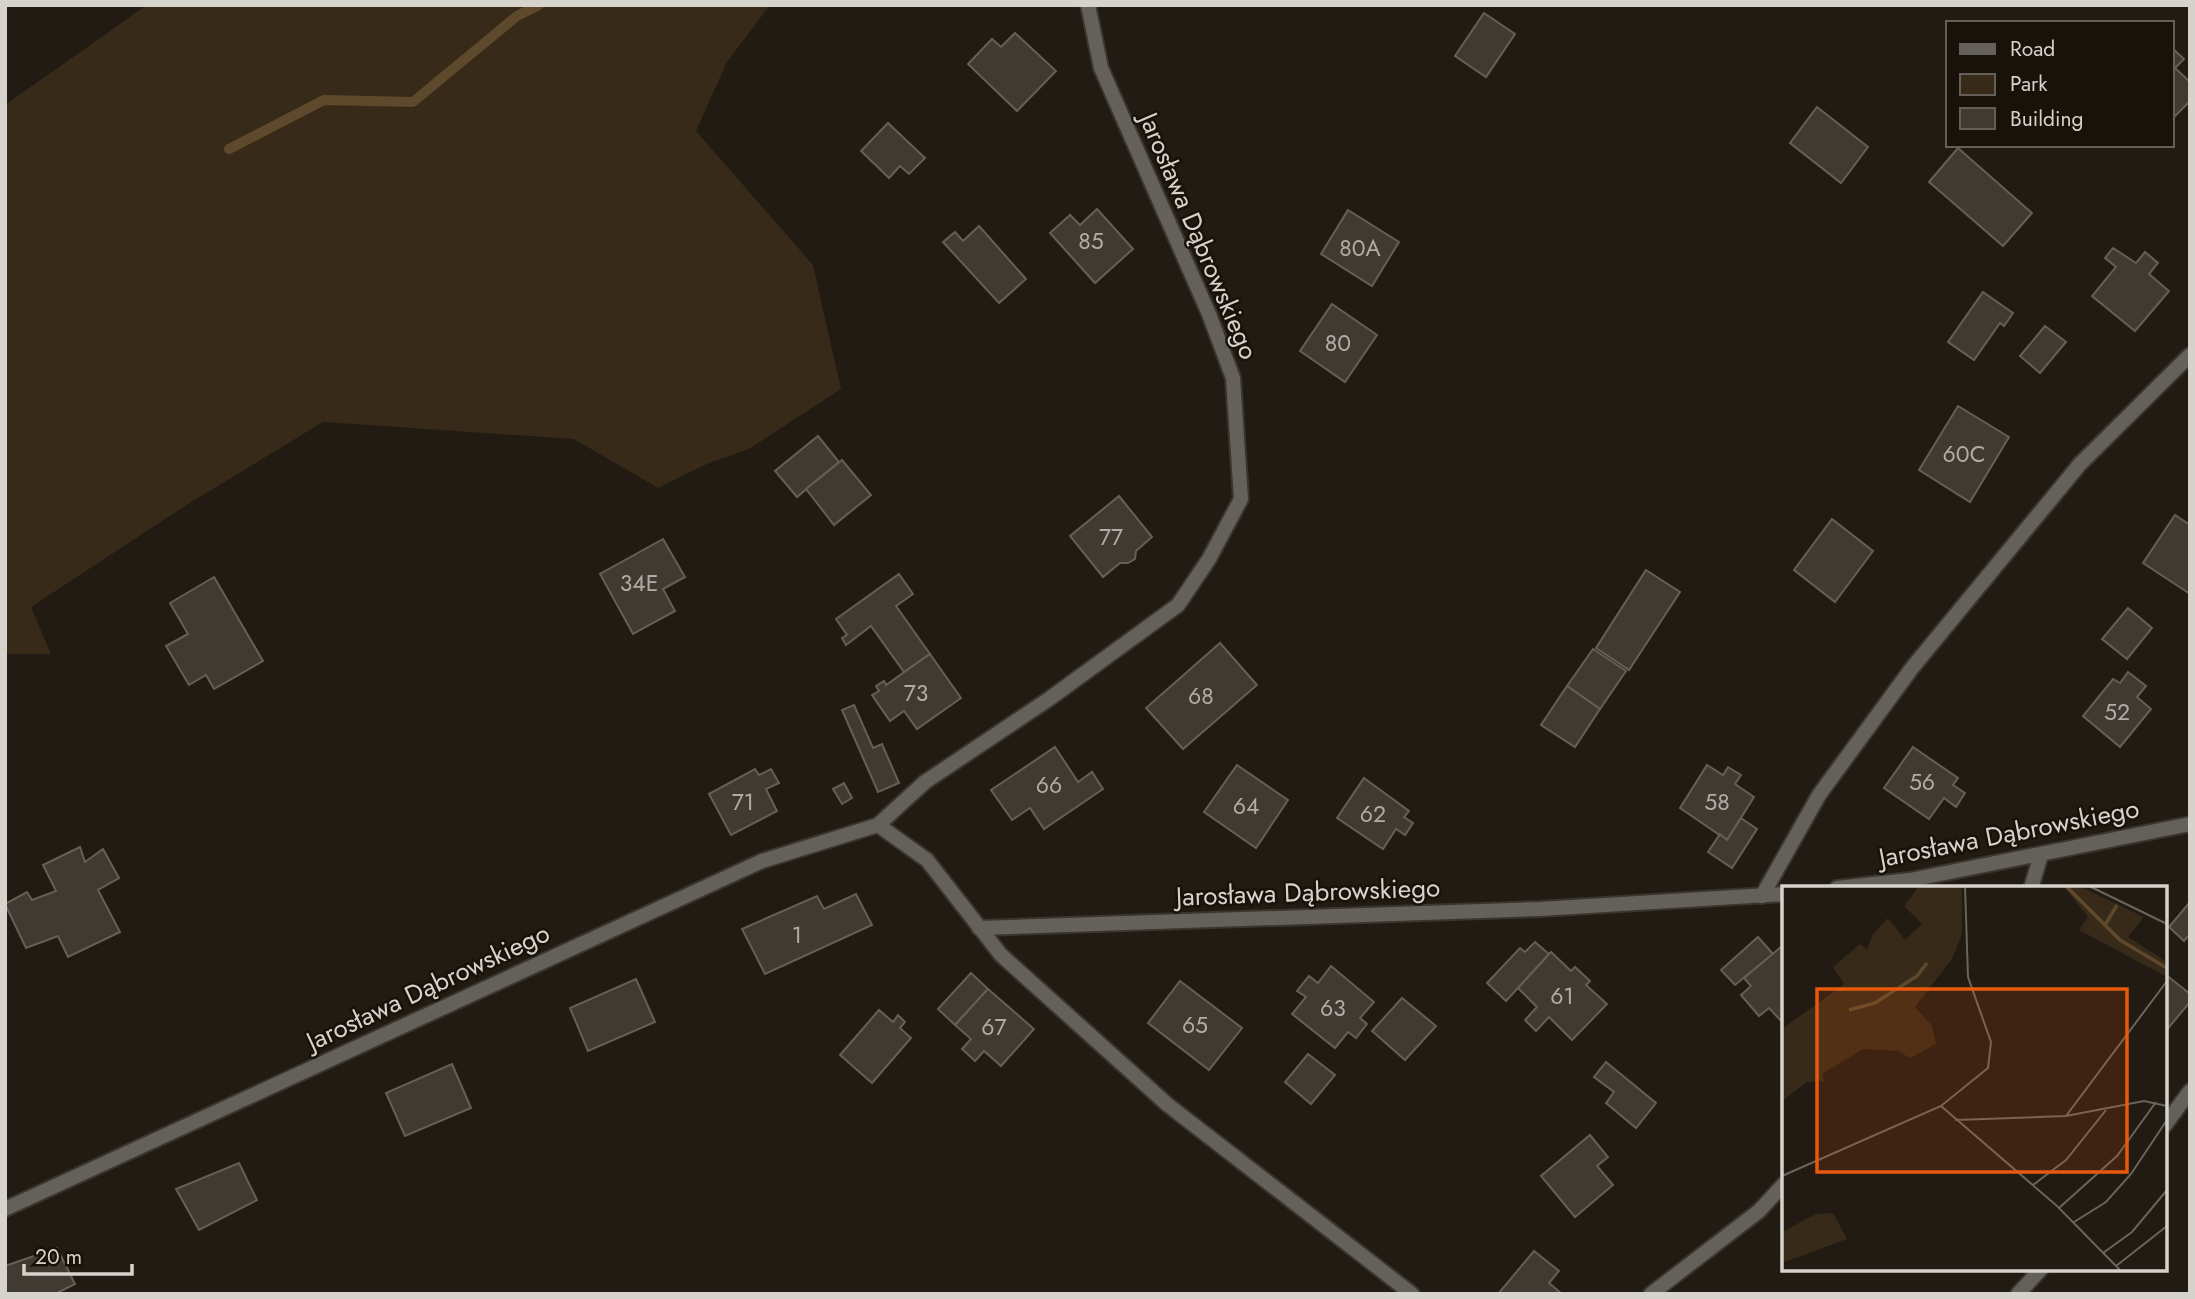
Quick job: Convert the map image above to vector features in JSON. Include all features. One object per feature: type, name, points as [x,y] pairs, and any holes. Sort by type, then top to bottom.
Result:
[{"type":"street","name":"Jarosława Dąbrowskiego","points":[[5,1209],[762,861],[878,825],[925,782],[1049,699],[1178,605],[1209,559],[1241,499],[1233,378],[1209,314],[1101,68],[1087,5]]},
{"type":"street","points":[[1762,896],[1819,796],[1912,668],[2080,464],[2190,355]]},
{"type":"street","name":"Jarosława Dąbrowskiego","points":[[1855,886],[1910,880],[2190,824]]},
{"type":"street","points":[[878,825],[927,860],[1001,956],[1168,1105],[1412,1294]]},
{"type":"street","points":[[2032,886],[2041,855]]},
{"type":"street","name":"Jarosława Dąbrowskiego","points":[[978,928],[1540,909],[1782,894]]},
{"type":"street","points":[[2167,1122],[2190,1091]]},
{"type":"street","points":[[1651,1294],[1759,1211],[1782,1186]]},
{"type":"street","points":[[2018,1294],[2039,1271]]},
{"type":"green space","points":[[147,5],[770,5],[727,62],[696,131],[813,265],[841,389],[749,449],[709,463],[658,488],[574,439],[323,422],[185,506],[31,607],[51,654],[5,654],[5,105]]},
{"type":"building","points":[[1484,13],[1515,34],[1486,77],[1455,56]]},
{"type":"building","points":[[1015,33],[1056,71],[1017,111],[968,64],[992,39],[1001,47]]},
{"type":"building","points":[[2174,50],[2184,59],[2175,68],[2190,82],[2190,101],[2174,117]]},
{"type":"building","points":[[1817,107],[1868,147],[1841,183],[1790,143]]},
{"type":"building","points":[[888,123],[925,158],[909,174],[900,166],[889,178],[861,151]]},
{"type":"building","points":[[1958,148],[2032,213],[2003,246],[1929,182]]},
{"type":"building","points":[[1097,209],[1133,249],[1095,283],[1050,233],[1070,215],[1080,225]]},
{"type":"building","points":[[1348,210],[1399,242],[1372,286],[1321,254]]},
{"type":"building","points":[[979,226],[1026,279],[999,303],[943,242],[955,232],[963,241]]},
{"type":"building","points":[[2113,248],[2136,263],[2145,252],[2158,263],[2149,274],[2169,291],[2135,331],[2092,296],[2116,267],[2105,258]]},
{"type":"building","points":[[1983,292],[2013,313],[2004,326],[2000,323],[1974,360],[1948,342]]},
{"type":"building","points":[[1332,304],[1377,335],[1345,382],[1300,351]]},
{"type":"building","points":[[2045,326],[2066,342],[2040,373],[2020,356]]},
{"type":"building","points":[[1958,406],[2009,437],[1970,502],[1919,470]]},
{"type":"building","points":[[818,436],[839,462],[797,497],[775,471]]},
{"type":"building","points":[[842,460],[871,495],[834,525],[806,489]]},
{"type":"building","points":[[1119,496],[1152,537],[1136,551],[1135,559],[1120,563],[1103,577],[1070,536]]},
{"type":"building","points":[[2175,515],[2190,525],[2190,594],[2143,563]]},
{"type":"building","points":[[1832,519],[1873,551],[1835,602],[1794,570]]},
{"type":"building","points":[[663,539],[685,577],[663,589],[675,611],[633,634],[600,574]]},
{"type":"building","points":[[1646,570],[1680,592],[1629,670],[1596,648]]},
{"type":"building","points":[[899,574],[913,594],[896,606],[930,654],[904,672],[871,626],[846,645],[842,638],[847,635],[836,619]]},
{"type":"building","points":[[214,577],[263,661],[214,689],[206,675],[189,685],[166,646],[188,634],[170,603]]},
{"type":"building","points":[[2128,608],[2152,628],[2127,659],[2102,639]]},
{"type":"building","points":[[1220,643],[1257,685],[1183,749],[1146,708]]},
{"type":"building","points":[[1593,649],[1626,671],[1600,709],[1567,686]]},
{"type":"building","points":[[930,654],[961,698],[917,729],[904,711],[890,721],[872,695],[879,691],[876,686],[884,681],[886,685]]},
{"type":"building","points":[[2128,672],[2146,686],[2137,697],[2151,709],[2120,747],[2083,716],[2113,679],[2120,683]]},
{"type":"building","points":[[1567,686],[1600,709],[1575,747],[1541,725]]},
{"type":"building","points":[[854,705],[873,748],[882,744],[899,783],[878,792],[842,710]]},
{"type":"building","points":[[1055,747],[1078,782],[1092,772],[1103,789],[1044,829],[1030,808],[1012,820],[991,790]]},
{"type":"building","points":[[1913,747],[1958,778],[1953,785],[1965,793],[1956,807],[1944,798],[1929,819],[1884,788]]},
{"type":"building","points":[[1237,765],[1288,800],[1256,848],[1204,812]]},
{"type":"building","points":[[1707,765],[1723,775],[1728,767],[1741,775],[1735,784],[1754,797],[1727,840],[1680,808]]},
{"type":"building","points":[[755,769],[759,775],[771,769],[779,783],[766,789],[777,811],[731,835],[709,794]]},
{"type":"building","points":[[1364,778],[1409,811],[1404,817],[1413,823],[1405,835],[1396,829],[1383,849],[1337,818]]},
{"type":"building","points":[[844,783],[852,798],[842,804],[833,789]]},
{"type":"building","points":[[1741,818],[1757,829],[1732,868],[1708,852],[1720,834],[1727,840]]},
{"type":"building","points":[[80,847],[85,862],[103,849],[119,878],[98,890],[120,932],[68,957],[58,936],[26,948],[5,904],[27,892],[32,900],[56,891],[43,865]]},
{"type":"building","points":[[856,894],[872,925],[765,974],[742,929],[817,896],[824,909]]},
{"type":"building","points":[[2190,902],[2190,934],[2184,941],[2169,927]]},
{"type":"building","points":[[1758,937],[1773,954],[1735,985],[1721,970]]},
{"type":"building","points":[[1535,942],[1549,954],[1506,1001],[1487,983],[1520,948],[1525,952]]},
{"type":"building","points":[[1782,946],[1782,1022],[1769,1008],[1759,1016],[1741,995],[1751,986],[1744,978]]},
{"type":"building","points":[[1551,952],[1571,971],[1575,967],[1590,981],[1586,985],[1607,1004],[1572,1040],[1549,1017],[1536,1031],[1525,1020],[1537,1007],[1518,988]]},
{"type":"building","points":[[1331,966],[1374,1002],[1360,1018],[1367,1024],[1356,1038],[1348,1032],[1335,1048],[1292,1014],[1306,997],[1297,991],[1309,976],[1318,983]]},
{"type":"building","points":[[971,973],[988,989],[955,1025],[938,1009]]},
{"type":"building","points":[[2167,976],[2190,994],[2190,1002],[2167,1030]]},
{"type":"building","points":[[636,979],[655,1022],[588,1051],[570,1008]]},
{"type":"building","points":[[1180,981],[1242,1028],[1209,1070],[1148,1023]]},
{"type":"building","points":[[988,989],[1034,1029],[1001,1066],[984,1051],[975,1061],[962,1049],[971,1039],[955,1025]]},
{"type":"building","points":[[1402,998],[1436,1026],[1405,1060],[1372,1031]]},
{"type":"building","points":[[879,1010],[893,1022],[898,1015],[905,1022],[900,1028],[911,1038],[872,1083],[840,1055]]},
{"type":"building","points":[[1308,1054],[1335,1075],[1311,1104],[1285,1082]]},
{"type":"building","points":[[1606,1062],[1656,1103],[1636,1128],[1606,1103],[1614,1092],[1594,1077]]},
{"type":"building","points":[[452,1064],[471,1108],[405,1136],[386,1093]]},
{"type":"building","points":[[1590,1135],[1608,1157],[1597,1166],[1613,1185],[1575,1217],[1541,1176]]},
{"type":"building","points":[[239,1163],[257,1200],[199,1230],[176,1189]]},
{"type":"building","points":[[57,1248],[75,1284],[55,1294],[5,1294],[5,1266]]},
{"type":"building","points":[[1534,1251],[1559,1271],[1549,1283],[1562,1294],[1498,1294]]},
{"type":"waterway","points":[[229,149],[324,100],[413,102],[517,16],[539,5]]}]
